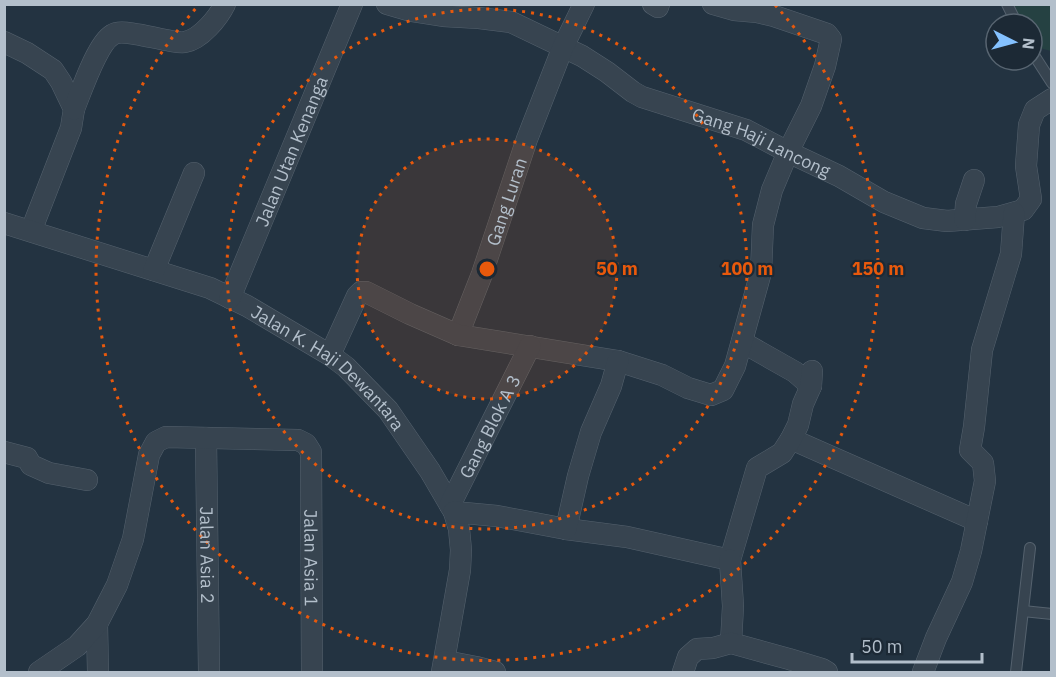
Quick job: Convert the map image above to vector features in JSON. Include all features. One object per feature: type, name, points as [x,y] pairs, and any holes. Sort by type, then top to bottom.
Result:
[{"type":"street","points":[[31,231],[71,128],[74,109],[105,41],[114,33],[128,33],[185,42],[207,29],[225,4]]},
{"type":"street","name":"Jalan Utan Kenanga","points":[[230,298],[352,4]]},
{"type":"street","name":"Gang Haji Lancong","points":[[387,4],[411,11],[443,16],[511,22],[582,56],[642,97],[746,130],[839,176],[884,202],[923,218],[947,221],[999,217],[1014,213]]},
{"type":"street","name":"Gang Luran","points":[[458,335],[482,274],[527,140],[563,47],[584,4]]},
{"type":"street","points":[[653,4],[658,7],[660,4]]},
{"type":"street","points":[[330,355],[357,296],[361,292],[366,292],[458,335],[618,361],[662,375],[688,388],[711,395],[723,390],[735,366],[761,272],[763,225],[772,189],[811,106],[825,66],[831,39],[827,34],[774,16],[734,10],[713,4]]},
{"type":"street","points":[[4,42],[27,53],[53,70],[62,82],[74,109]]},
{"type":"street","points":[[923,672],[962,582],[972,551],[985,481],[983,463],[970,450],[982,350],[1011,254],[1014,213],[1023,210],[1031,199],[1026,166],[1029,125],[1035,110],[1052,99]]},
{"type":"street","points":[[154,270],[194,173]]},
{"type":"street","points":[[965,220],[966,204],[974,180]]},
{"type":"street","name":"Jalan K. Haji Dewantara","points":[[4,223],[210,288],[247,306],[330,355],[346,367],[388,410],[430,471],[452,509],[459,529],[460,570],[444,667]]},
{"type":"street","points":[[731,643],[733,606],[730,560],[757,468],[782,453],[791,439],[798,425],[812,378],[795,372],[742,342]]},
{"type":"street","name":"Gang Blok A 3","points":[[452,509],[530,346]]},
{"type":"street","points":[[566,529],[591,432],[611,386],[618,361]]},
{"type":"street","points":[[39,672],[77,646],[98,624],[117,585],[133,539],[149,455],[156,442],[166,437],[206,438]]},
{"type":"street","name":"Jalan Asia 1","points":[[206,438],[298,440],[306,444],[311,452],[314,670]]},
{"type":"street","name":"Jalan Asia 2","points":[[206,438],[209,672]]},
{"type":"street","points":[[791,439],[977,520]]},
{"type":"street","points":[[4,452],[27,458],[31,465],[48,473],[87,480]]},
{"type":"street","points":[[452,509],[627,537],[730,560]]},
{"type":"street","points":[[98,624],[98,672]]},
{"type":"street","points":[[684,672],[688,657],[697,649],[731,643],[827,672]]},
{"type":"street","points":[[444,667],[476,667],[495,672]]},
{"type":"lane","points":[[1016,672],[1030,548]]},
{"type":"lane","points":[[1023,611],[1052,614]]},
{"type":"green space","points":[[1004,5],[1051,5],[1051,51],[1044,49],[1044,12],[1008,12]]}]
